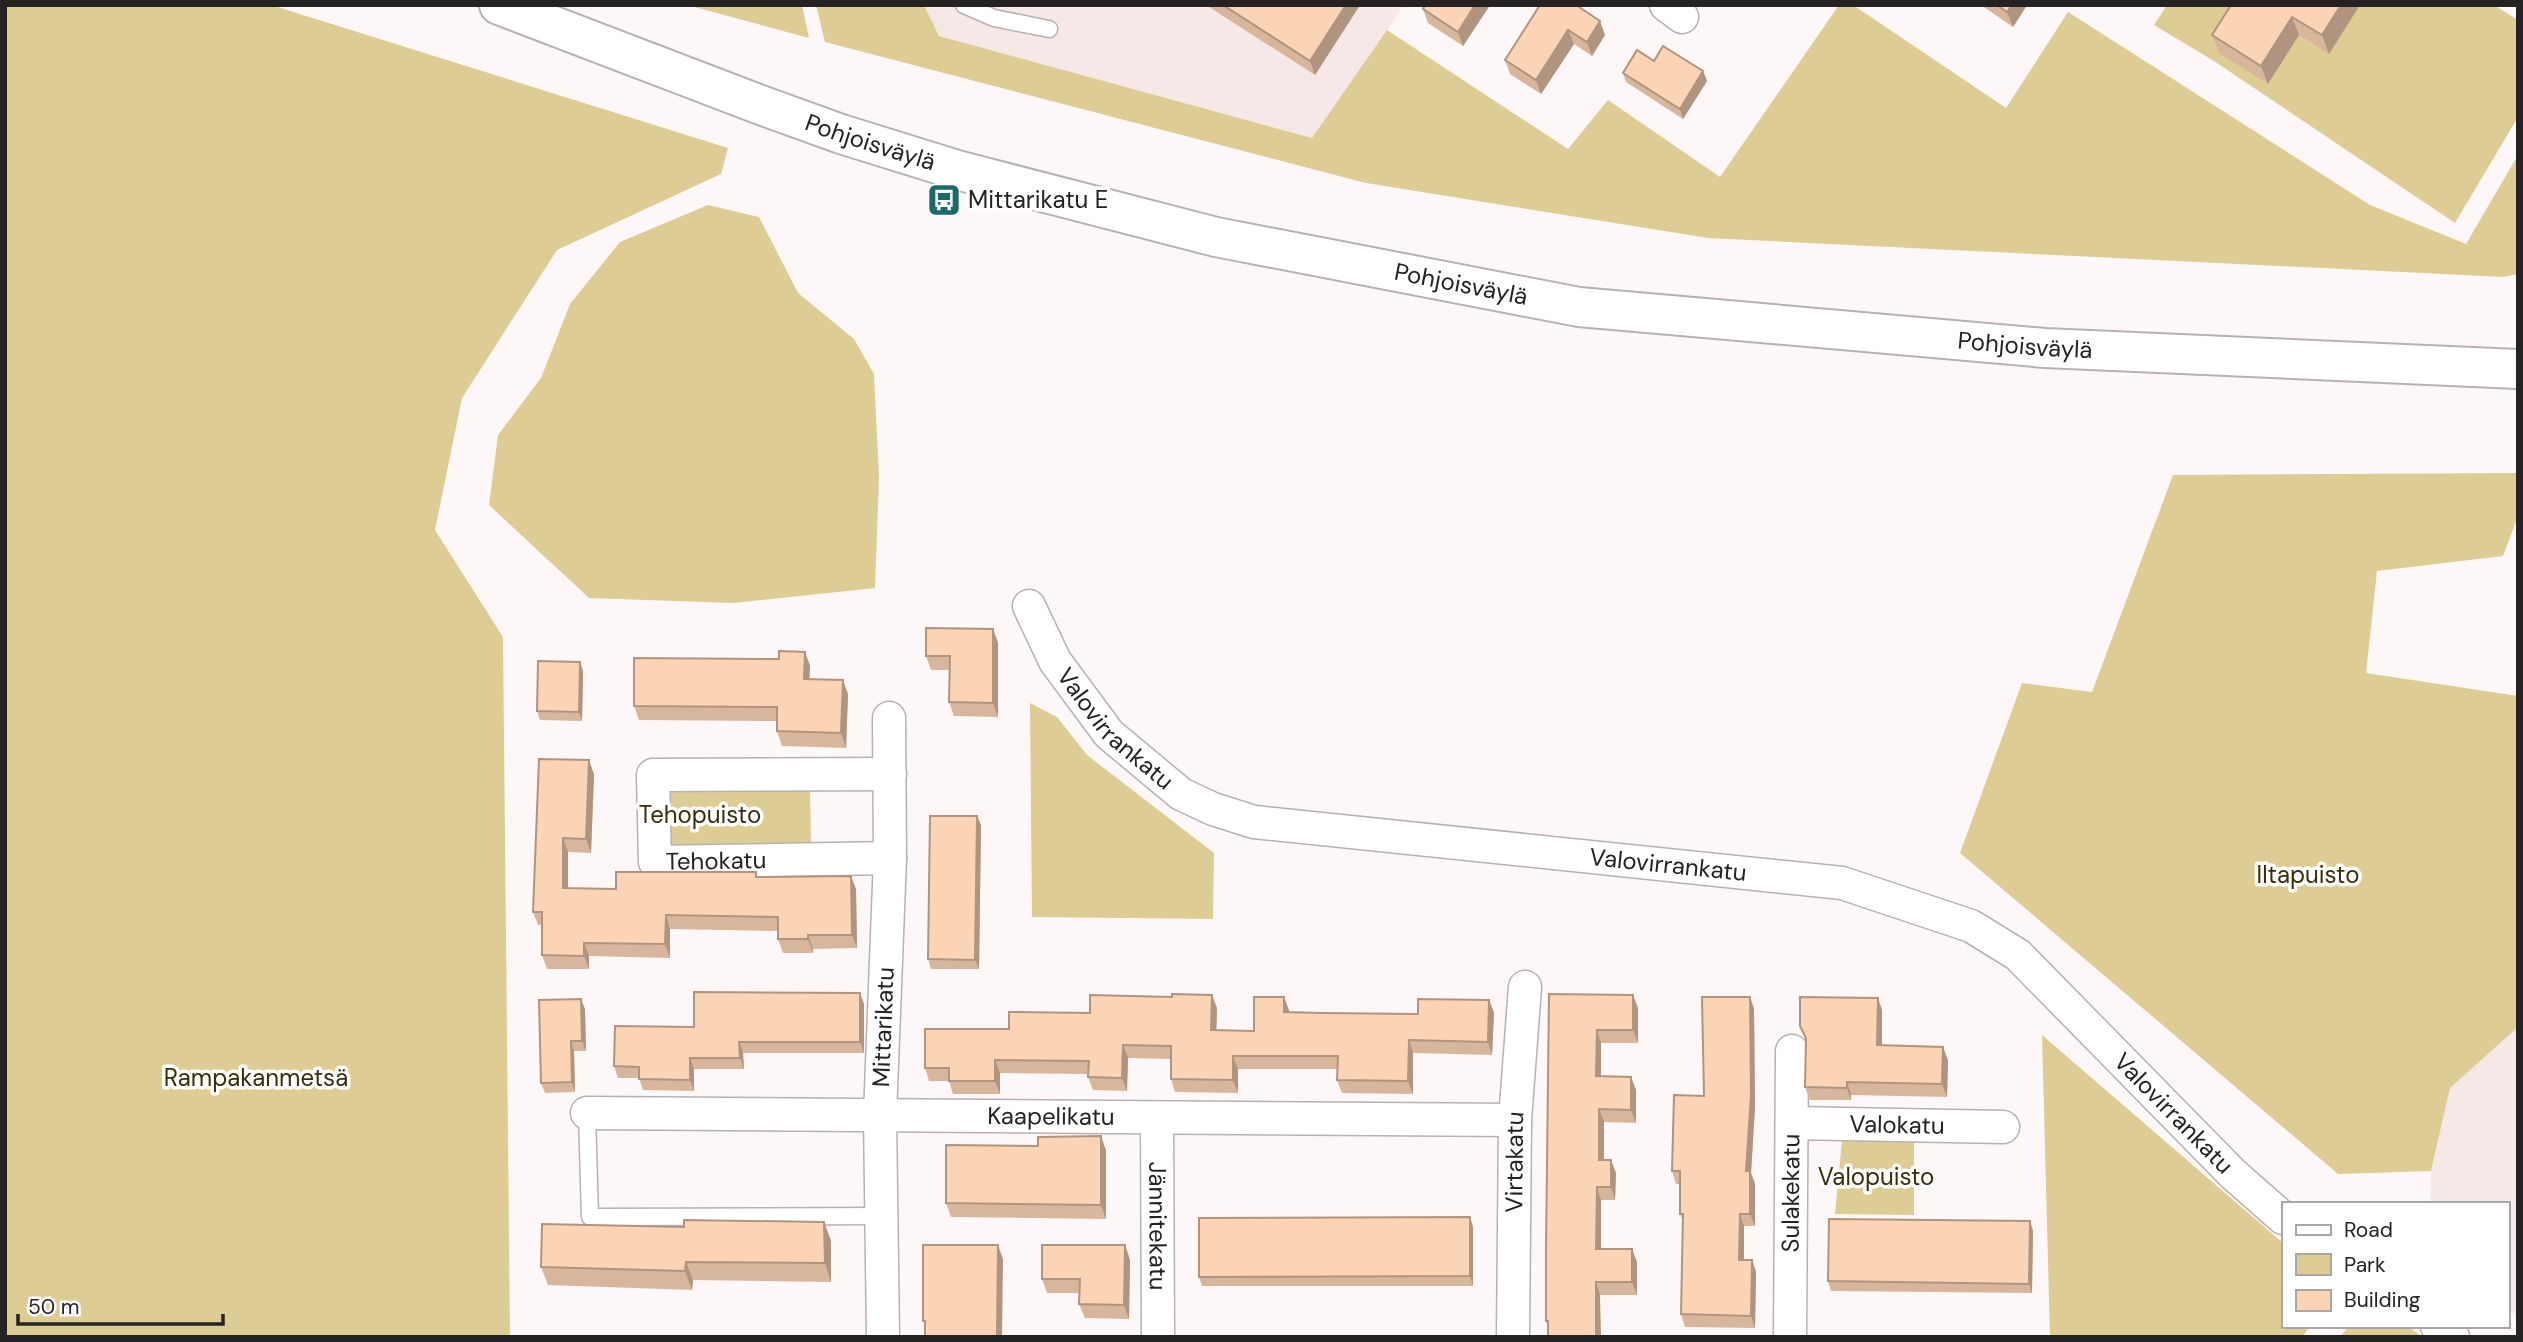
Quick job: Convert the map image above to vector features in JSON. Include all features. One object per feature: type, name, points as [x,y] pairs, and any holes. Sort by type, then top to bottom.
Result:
[{"type":"main road","name":"Pohjoisväylä","points":[[499,5],[758,104],[957,170],[1216,237],[1579,307],[2045,348],[2518,369]]},
{"type":"main road","name":"Pohjoisväylä","points":[[2462,366],[2518,357]]},
{"type":"street","name":"Valovirrankatu","points":[[1029,606],[1055,662],[1109,734],[1181,793],[1213,809],[1254,822],[1842,883],[1971,926],[2018,955],[2232,1174],[2282,1216]]},
{"type":"street","name":"Mittarikatu","points":[[883,1337],[880,1115],[890,858],[889,718]]},
{"type":"street","name":"Tehokatu","points":[[890,774],[653,775],[655,862],[890,858]]},
{"type":"street","name":"Virtakatu","points":[[1513,1337],[1515,1121],[1525,987]]},
{"type":"street","name":"Sulakekatu","points":[[1790,1337],[1792,1051]]},
{"type":"street","name":"Kaapelikatu","points":[[587,1112],[1515,1121]]},
{"type":"street","name":"Jännitekatu","points":[[1157,1118],[1158,1337]]},
{"type":"street","name":"Valokatu","points":[[1792,1123],[2003,1127]]},
{"type":"lane","points":[[964,5],[994,18],[1048,29]]},
{"type":"lane","points":[[587,1112],[590,1217],[882,1216]]},
{"type":"shaded area","points":[[924,5],[1404,5],[1313,138],[939,36]]},
{"type":"shaded area","points":[[2518,1027],[2518,1317],[2509,1310],[2509,1202],[2430,1202],[2431,1171],[2450,1088]]},
{"type":"green space","name":"Rampakanmetsä","points":[[5,5],[271,5],[728,148],[721,174],[557,250],[462,398],[435,530],[503,637],[510,1337],[5,1337]]},
{"type":"green space","points":[[687,5],[802,5],[809,38]]},
{"type":"green space","points":[[816,5],[924,5],[939,36],[1312,138],[1387,30],[1568,149],[1608,100],[1720,177],[1839,5],[1853,5],[2006,108],[2068,12],[2370,205],[2466,244],[2518,155],[2518,274],[2503,277],[1708,238],[1366,183],[825,42]]},
{"type":"green space","points":[[2167,5],[2231,7],[2268,84],[2299,35],[2329,53],[2357,9],[2353,5],[2494,5],[2518,20],[2518,117],[2455,223],[2214,61],[2154,25]]},
{"type":"green space","points":[[708,205],[759,217],[798,293],[854,339],[874,374],[879,477],[875,588],[733,603],[589,598],[489,505],[498,435],[541,378],[570,304],[620,242]]},
{"type":"green space","name":"Iltapuisto","points":[[2518,473],[2518,516],[2503,556],[2377,571],[2366,673],[2518,696],[2518,1027],[2450,1088],[2431,1171],[2338,1174],[1960,853],[2022,683],[2092,692],[2173,475]]},
{"type":"green space","points":[[1030,703],[1057,717],[1087,755],[1214,853],[1213,919],[1032,917]]},
{"type":"green space","name":"Tehopuisto","points":[[668,784],[810,785],[811,846],[669,849]]},
{"type":"green space","points":[[2042,1035],[2282,1242],[2282,1328],[2309,1328],[2302,1337],[2050,1337]]},
{"type":"green space","name":"Valopuisto","points":[[1842,1140],[1914,1141],[1914,1215],[1835,1214]]},
{"type":"green space","points":[[2347,1328],[2410,1328],[2423,1337],[2340,1337]]},
{"type":"building","points":[[1223,5],[1346,5],[1310,61]]},
{"type":"building","points":[[1425,5],[1475,5],[1458,32],[1423,9]]},
{"type":"building","points":[[1540,5],[1576,5],[1600,21],[1587,42],[1568,30],[1536,80],[1505,60]]},
{"type":"building","points":[[1997,5],[2012,5],[2007,12]]},
{"type":"building","points":[[2231,5],[2341,5],[2322,35],[2292,17],[2261,66],[2212,35]]},
{"type":"building","points":[[1663,46],[1703,71],[1680,109],[1623,73],[1637,50],[1654,61]]},
{"type":"building","points":[[926,628],[993,629],[993,703],[949,702],[950,656],[926,656]]},
{"type":"building","points":[[779,651],[805,652],[804,679],[843,680],[841,733],[777,731],[777,707],[634,706],[634,658],[779,659]]},
{"type":"building","points":[[538,661],[580,662],[579,712],[537,711]]},
{"type":"building","points":[[539,759],[589,760],[586,839],[563,838],[563,888],[616,889],[616,872],[756,872],[756,877],[851,876],[852,935],[808,935],[808,939],[778,939],[778,917],[666,915],[665,944],[584,943],[584,956],[542,955],[542,912],[533,912]]},
{"type":"building","points":[[930,816],[977,816],[975,960],[928,959]]},
{"type":"building","points":[[694,992],[860,993],[860,1042],[739,1042],[740,1058],[690,1058],[690,1080],[639,1079],[639,1067],[614,1066],[615,1026],[694,1027]]},
{"type":"building","points":[[1172,994],[1212,995],[1211,1030],[1254,1031],[1254,997],[1284,997],[1284,1012],[1321,1013],[1418,1014],[1418,999],[1489,1000],[1488,1042],[1409,1040],[1408,1081],[1337,1080],[1338,1056],[1233,1056],[1233,1080],[1171,1079],[1171,1046],[1123,1045],[1122,1078],[1088,1077],[1089,1061],[995,1060],[995,1081],[949,1081],[949,1068],[925,1068],[925,1029],[1009,1029],[1009,1012],[1090,1013],[1090,995],[1172,997]]},
{"type":"building","points":[[1549,994],[1633,995],[1633,1030],[1597,1030],[1596,1076],[1631,1077],[1631,1110],[1599,1109],[1599,1160],[1611,1160],[1611,1187],[1597,1187],[1596,1249],[1632,1249],[1632,1282],[1596,1282],[1596,1337],[1548,1337],[1546,1250]]},
{"type":"building","points":[[1702,997],[1750,997],[1751,1095],[1746,1171],[1750,1171],[1750,1214],[1740,1214],[1739,1260],[1752,1260],[1751,1316],[1681,1314],[1683,1214],[1680,1214],[1680,1171],[1672,1171],[1674,1095],[1704,1096]]},
{"type":"building","points":[[1800,997],[1878,998],[1877,1045],[1943,1047],[1942,1084],[1847,1082],[1847,1088],[1805,1087],[1806,1038],[1800,1026]]},
{"type":"building","points":[[581,999],[582,1041],[571,1041],[572,1082],[541,1083],[539,1000]]},
{"type":"building","points":[[1101,1136],[1101,1205],[946,1203],[946,1145],[1038,1146],[1038,1137]]},
{"type":"building","points":[[1470,1217],[1470,1276],[1199,1277],[1199,1218]]},
{"type":"building","points":[[1829,1219],[2030,1221],[2029,1284],[1828,1281]]},
{"type":"building","points":[[684,1220],[824,1222],[825,1263],[686,1262],[685,1271],[541,1267],[542,1224],[684,1227]]},
{"type":"building","points":[[923,1245],[998,1245],[997,1337],[925,1337]]},
{"type":"building","points":[[1042,1245],[1125,1245],[1124,1305],[1079,1304],[1080,1279],[1042,1279]]},
{"type":"place","name":"Mittarikatu E","points":[[944,200]]}]
